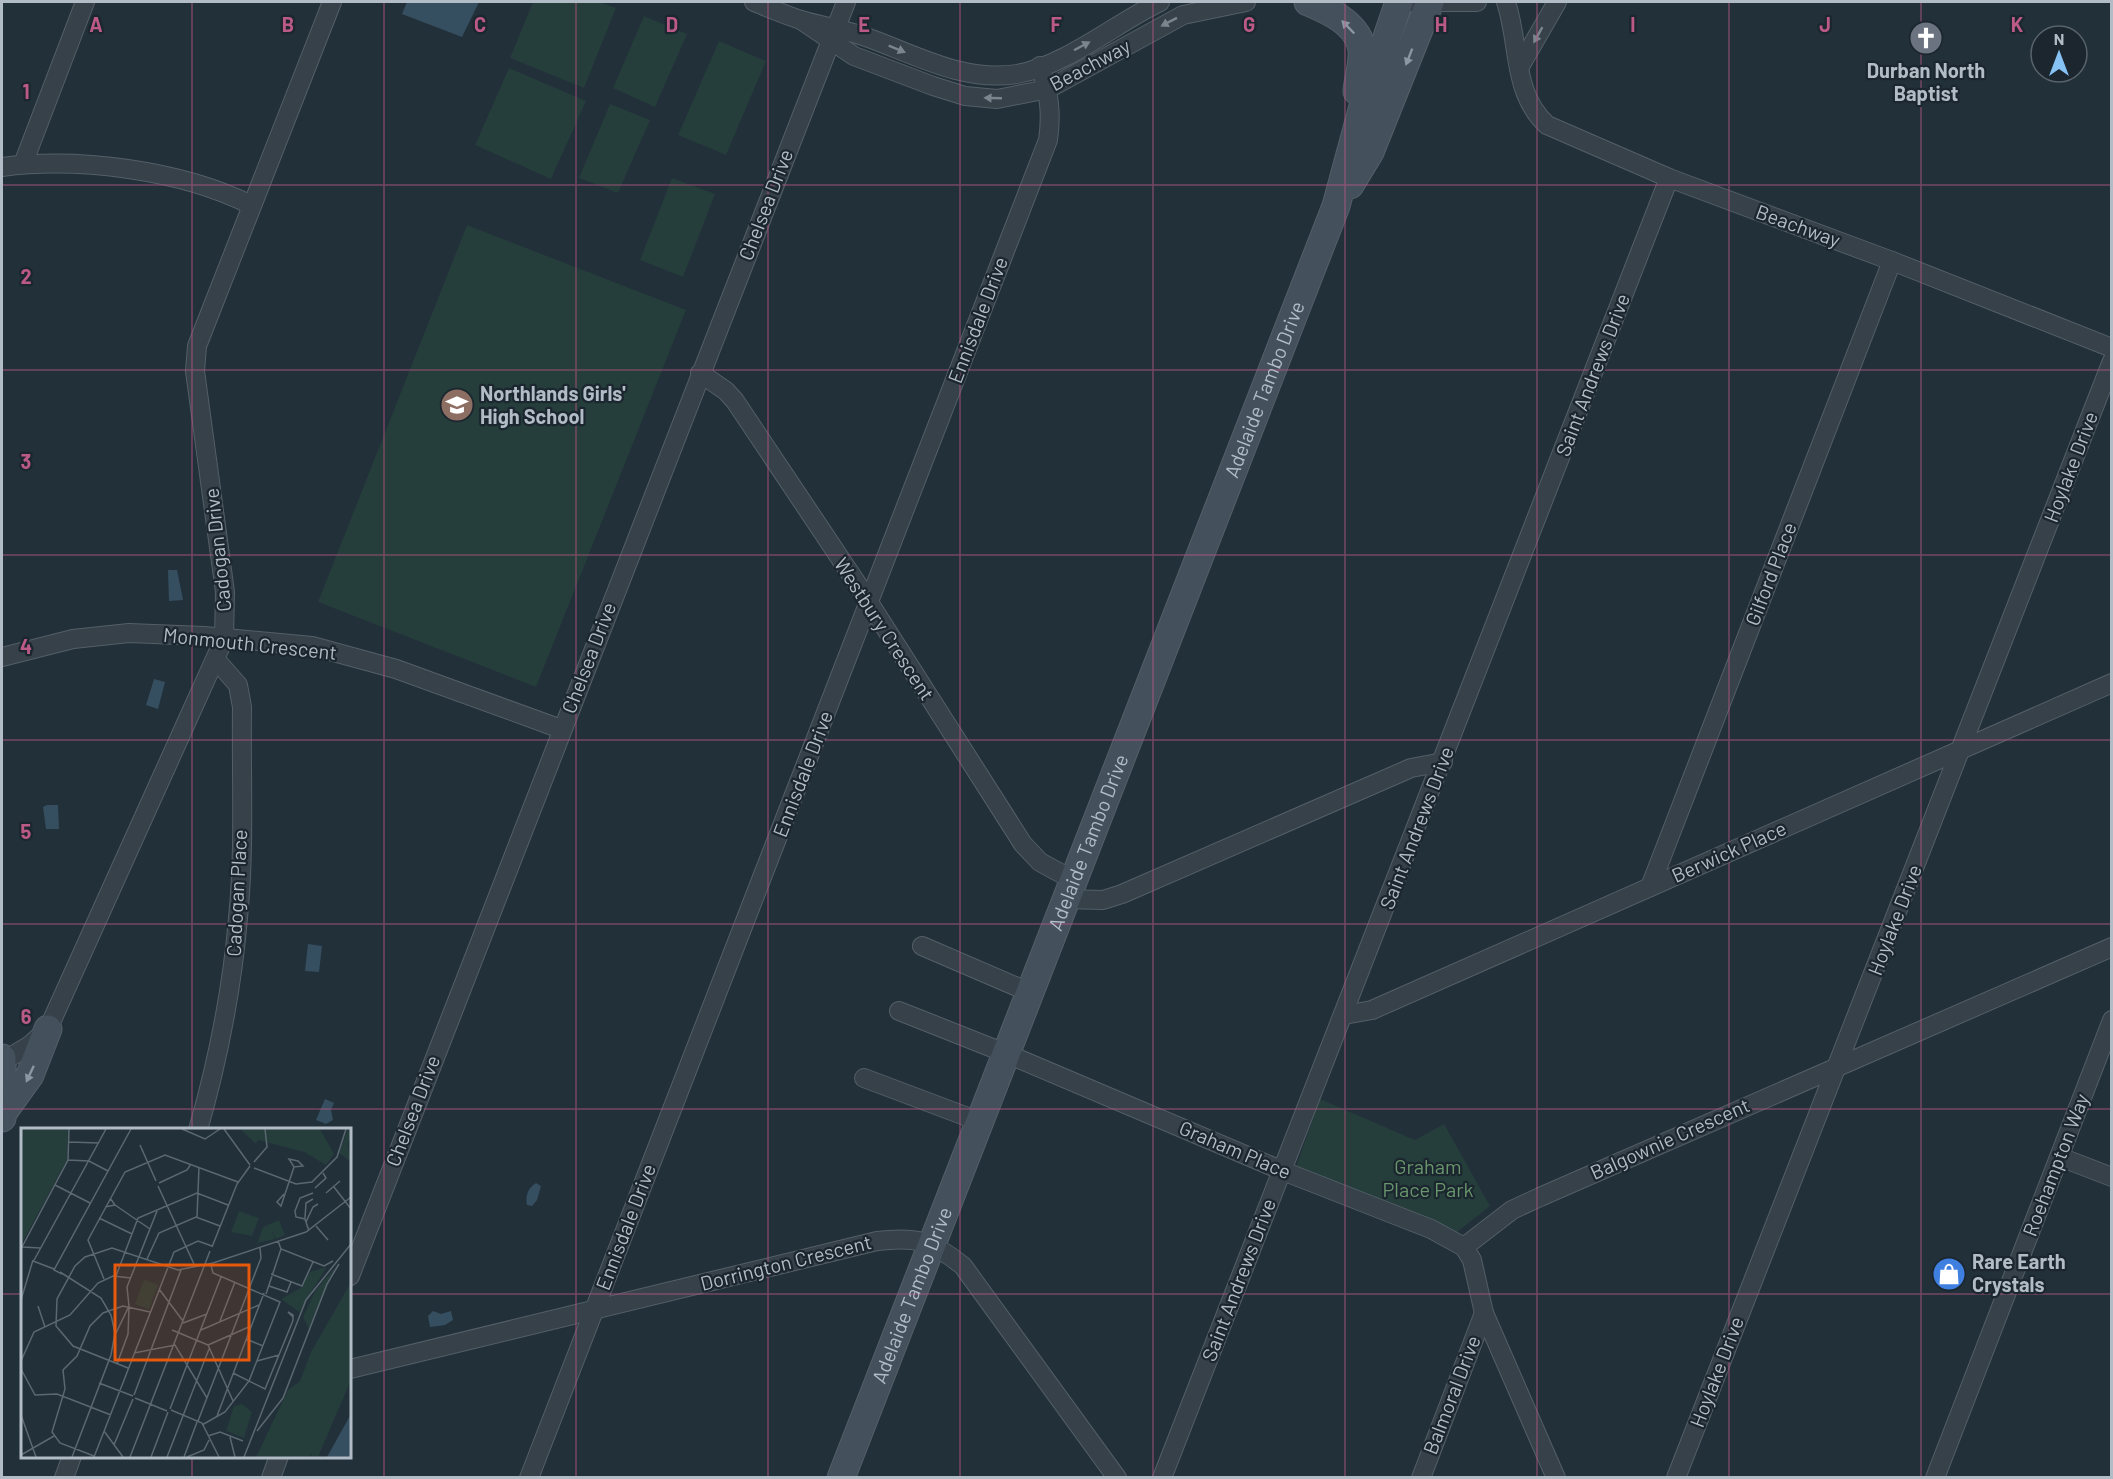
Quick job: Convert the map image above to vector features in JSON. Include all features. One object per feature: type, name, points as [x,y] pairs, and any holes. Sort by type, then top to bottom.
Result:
[{"type":"street","points":[[23,164],[85,2]]},
{"type":"street","name":"Cadogan Drive","points":[[2,1060],[30,1045],[48,1029],[217,661],[224,639],[225,592],[195,370],[198,346],[250,206],[332,2]]},
{"type":"street","name":"Beachway","points":[[754,2],[833,34],[939,66],[988,76],[1018,74],[1040,66],[1082,47],[1160,2]]},
{"type":"street","name":"Chelsea Drive","points":[[351,1273],[561,729],[846,2]]},
{"type":"street","name":"Beachway","points":[[833,34],[854,56],[965,96],[997,99],[1022,96],[1048,89],[1183,15],[1246,2]]},
{"type":"street","points":[[1308,2],[1331,12],[1351,28],[1362,45],[1352,143]]},
{"type":"street","points":[[1395,2],[1477,2]]},
{"type":"street","name":"Adelaide Tambo Drive","points":[[841,1478],[1336,206],[1352,143],[1399,2]]},
{"type":"street","name":"Adelaide Tambo Drive","points":[[1336,206],[1370,152],[1430,2]]},
{"type":"street","name":"Beachway","points":[[1506,2],[1512,20],[1521,82],[1534,114],[1547,125],[1669,178],[1892,261],[2112,348]]},
{"type":"street","points":[[1519,68],[1557,2]]},
{"type":"street","name":"Ennisdale Drive","points":[[529,1478],[1048,140],[1051,120],[1048,89],[1040,66]]},
{"type":"street","points":[[2,167],[23,164],[74,166],[165,175],[222,191],[250,206]]},
{"type":"street","name":"Saint Andrews Drive","points":[[1162,1478],[1669,178]]},
{"type":"street","name":"Gilford Place","points":[[1650,887],[1892,261]]},
{"type":"street","name":"Hoylake Drive","points":[[1676,1478],[2112,361]]},
{"type":"street","name":"Westbury Crescent","points":[[700,373],[726,391],[735,401],[1023,844],[1069,890],[1103,900],[1122,894],[1411,768],[1443,762]]},
{"type":"street","name":"Monmouth Crescent","points":[[2,657],[74,639],[129,633],[204,636],[312,646],[396,669],[561,729]]},
{"type":"street","name":"Cadogan Place","points":[[199,1128],[215,1070],[233,967],[240,886],[242,707],[237,685],[217,661]]},
{"type":"street","name":"Berwick Place","points":[[1344,1015],[1372,1010],[2112,683]]},
{"type":"street","points":[[922,946],[1029,992]]},
{"type":"street","name":"Balgownie Crescent","points":[[1464,1247],[1512,1210],[2112,946]]},
{"type":"street","name":"Graham Place","points":[[899,1011],[1005,1053],[1282,1171],[1431,1229],[1464,1247]]},
{"type":"street","name":"Roehampton Way","points":[[1935,1478],[2112,1020]]},
{"type":"street","points":[[2,1116],[30,1076],[48,1029]]},
{"type":"street","points":[[2,1060],[2,1116]]},
{"type":"street","points":[[864,1078],[981,1122]]},
{"type":"street","points":[[2060,1157],[2112,1177]]},
{"type":"street","name":"Dorrington Crescent","points":[[351,1369],[877,1241],[905,1237],[932,1244],[963,1266],[1116,1478]]},
{"type":"street","points":[[1464,1247],[1472,1260],[1484,1313],[1556,1478]]},
{"type":"street","name":"Balmoral Drive","points":[[1420,1478],[1484,1313]]},
{"type":"street","points":[[64,1478],[71,1458]]},
{"type":"street","points":[[271,1478],[278,1458]]},
{"type":"green space","points":[[533,2],[600,2],[616,8],[584,88],[510,58]]},
{"type":"green space","points":[[644,16],[687,34],[655,107],[613,88]]},
{"type":"green space","points":[[719,41],[766,61],[726,155],[678,135]]},
{"type":"green space","points":[[509,68],[586,101],[551,179],[475,145]]},
{"type":"green space","points":[[610,104],[650,120],[618,193],[579,178]]},
{"type":"green space","points":[[672,178],[715,194],[683,277],[640,260]]},
{"type":"green space","points":[[467,225],[686,310],[536,687],[318,602]]},
{"type":"green space","name":"Graham Place Park","points":[[1320,1099],[1415,1140],[1444,1124],[1490,1206],[1456,1233],[1296,1167]]},
{"type":"water","points":[[407,2],[479,2],[462,37],[402,14]]},
{"type":"water","points":[[168,570],[177,570],[183,600],[169,601]]},
{"type":"water","points":[[154,679],[165,682],[158,709],[146,705]]},
{"type":"water","points":[[58,805],[59,829],[46,829],[43,807]]},
{"type":"water","points":[[308,944],[322,946],[319,972],[305,971]]},
{"type":"water","points":[[325,1099],[334,1103],[331,1110],[333,1120],[326,1124],[316,1120]]},
{"type":"water","points":[[536,1183],[541,1186],[537,1200],[532,1206],[527,1205],[528,1192]]},
{"type":"water","points":[[433,1311],[441,1314],[451,1311],[453,1320],[445,1325],[430,1327],[428,1316]]},
{"type":"place","name":"Durban North Baptist","points":[[1926,38]]},
{"type":"place","name":"Northlands Girls' High School","points":[[457,405]]},
{"type":"place","name":"Rare Earth Crystals","points":[[1949,1274]]}]
